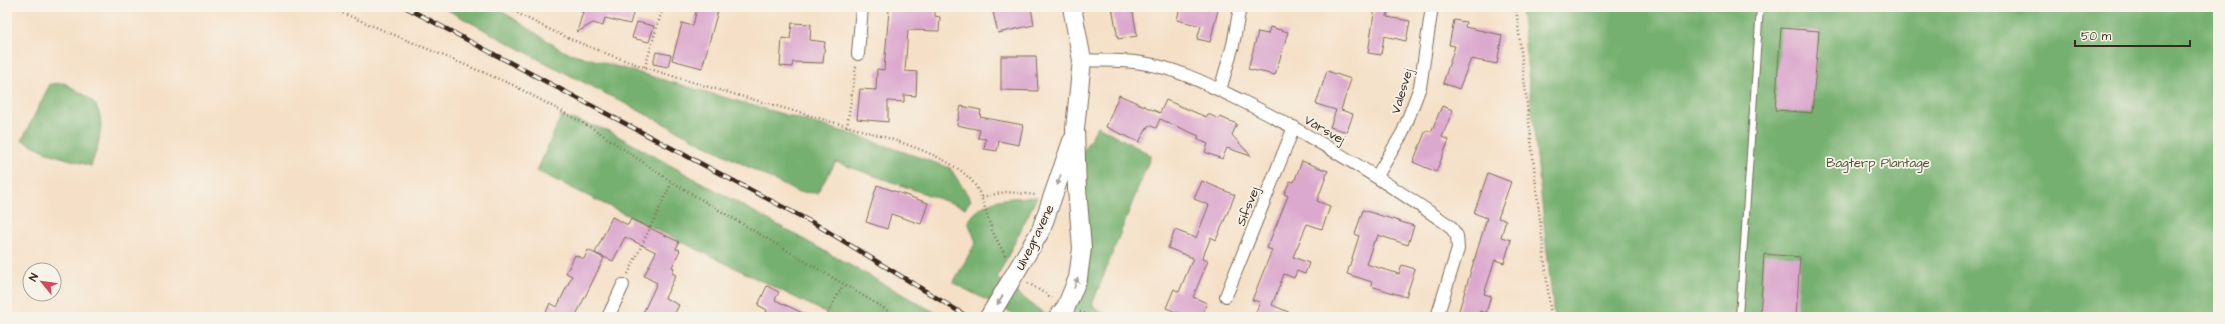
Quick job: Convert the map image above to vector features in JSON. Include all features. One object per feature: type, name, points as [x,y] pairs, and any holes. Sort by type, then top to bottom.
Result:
[{"type":"street","points":[[858,54],[862,7]]},
{"type":"street","name":"Ulvegravene","points":[[1062,312],[1078,278],[1082,248],[1077,189],[1075,129],[1082,60],[1072,7]]},
{"type":"street","points":[[1220,90],[1233,45],[1240,7]]},
{"type":"street","name":"Valesvej","points":[[1377,176],[1402,132],[1420,87],[1432,7]]},
{"type":"street","name":"Vårsvej","points":[[1082,60],[1143,63],[1182,74],[1220,90],[1294,127],[1377,176],[1450,226],[1457,236],[1458,249],[1437,317]]},
{"type":"street","name":"Sifsvej","points":[[1226,296],[1294,127]]},
{"type":"street","name":"Ulvegravene","points":[[989,317],[1041,230],[1075,129]]},
{"type":"street","points":[[608,317],[623,285]]},
{"type":"lane","points":[[1739,317],[1760,7]]},
{"type":"path","points":[[328,7],[513,85],[594,129],[672,182],[896,317]]},
{"type":"path","points":[[507,7],[543,28],[645,67],[848,127],[937,156],[966,175],[982,198],[991,228],[1013,279],[1062,312],[1095,317]]},
{"type":"path","points":[[645,67],[663,7]]},
{"type":"path","points":[[1516,7],[1551,317]]},
{"type":"path","points":[[848,127],[858,54]]},
{"type":"path","points":[[623,285],[672,182]]},
{"type":"path","points":[[982,198],[1006,192],[1022,192],[1052,199]]},
{"type":"path","points":[[826,317],[843,285]]},
{"type":"green space","points":[[442,7],[496,7],[563,51],[852,134],[950,168],[971,200],[965,208],[836,162],[817,193],[797,192],[544,62]]},
{"type":"green space","name":"Bagterp Plantage","points":[[1521,7],[2218,7],[2218,317],[1554,317]]},
{"type":"green space","points":[[64,83],[88,97],[100,115],[101,123],[99,141],[91,166],[51,154],[22,140],[50,84]]},
{"type":"green space","points":[[561,116],[607,130],[936,313],[939,317],[835,317],[537,171]]},
{"type":"green space","points":[[1098,126],[1151,155],[1092,305],[1110,317],[1065,317],[1076,303],[1082,153]]},
{"type":"green space","points":[[1037,197],[997,278],[1049,317],[1020,317],[953,283],[976,242],[968,222],[974,214],[982,207],[998,200],[1008,198]]},
{"type":"building","points":[[581,7],[635,7],[630,24],[605,18],[603,26],[593,23],[577,32],[583,12],[580,11]]},
{"type":"building","points":[[697,7],[719,7],[702,68],[672,60],[682,23],[693,26]]},
{"type":"building","points":[[891,7],[935,7],[935,16],[940,17],[939,31],[908,30],[905,71],[917,72],[916,96],[904,95],[904,102],[888,101],[888,122],[857,119],[860,89],[876,90],[877,69],[884,70],[889,10]]},
{"type":"building","points":[[1016,7],[1031,7],[1034,25],[998,33],[993,12]]},
{"type":"building","points":[[1112,7],[1132,7],[1137,36],[1118,39]]},
{"type":"building","points":[[1180,7],[1208,7],[1218,10],[1210,42],[1197,39],[1201,26],[1177,20]]},
{"type":"building","points":[[1375,7],[1388,8],[1387,17],[1410,21],[1406,41],[1384,36],[1381,55],[1368,53]]},
{"type":"building","points":[[1454,20],[1466,22],[1465,27],[1502,35],[1497,64],[1471,59],[1459,89],[1443,83],[1455,46],[1449,45]]},
{"type":"building","points":[[637,22],[654,26],[649,42],[632,38]]},
{"type":"building","points":[[792,23],[811,24],[810,40],[825,42],[823,63],[793,62],[792,67],[780,66],[782,38],[790,39]]},
{"type":"building","points":[[1270,27],[1288,32],[1275,75],[1248,69],[1258,32],[1268,34]]},
{"type":"building","points":[[1781,28],[1819,31],[1812,113],[1775,110]]},
{"type":"building","points":[[656,52],[671,55],[668,67],[653,64]]},
{"type":"building","points":[[1001,56],[1036,56],[1038,91],[1001,90]]},
{"type":"building","points":[[1327,71],[1351,79],[1341,110],[1353,114],[1347,132],[1330,127],[1336,110],[1316,104]]},
{"type":"building","points":[[1119,95],[1160,113],[1166,100],[1206,117],[1208,114],[1237,124],[1232,135],[1251,156],[1227,148],[1222,159],[1205,152],[1208,144],[1197,139],[1199,136],[1160,119],[1156,128],[1149,125],[1139,142],[1106,127]]},
{"type":"building","points":[[961,106],[981,110],[980,117],[1023,125],[1019,145],[999,141],[997,151],[984,149],[986,139],[978,138],[980,130],[957,125]]},
{"type":"building","points":[[1442,106],[1453,110],[1442,137],[1449,140],[1436,172],[1413,162],[1426,130],[1431,132]]},
{"type":"building","points":[[1302,161],[1328,171],[1317,201],[1330,206],[1322,229],[1307,224],[1293,257],[1309,263],[1305,274],[1297,271],[1294,278],[1284,274],[1272,305],[1300,317],[1254,317],[1260,302],[1252,300],[1272,250],[1267,248],[1288,196],[1284,194],[1290,181],[1294,182]]},
{"type":"building","points":[[1488,173],[1511,182],[1498,218],[1506,220],[1501,237],[1511,240],[1504,263],[1495,260],[1484,294],[1491,296],[1486,313],[1480,311],[1478,317],[1457,317],[1487,218],[1474,213]]},
{"type":"building","points":[[1202,181],[1235,195],[1216,240],[1211,237],[1202,259],[1208,261],[1193,297],[1207,303],[1201,317],[1188,317],[1166,308],[1174,289],[1179,292],[1193,258],[1168,248],[1175,230],[1196,238],[1209,205],[1194,199]]},
{"type":"building","points":[[877,185],[928,203],[921,224],[891,214],[887,229],[866,222]]},
{"type":"building","points":[[1363,210],[1414,226],[1408,245],[1378,235],[1376,241],[1374,241],[1366,264],[1399,274],[1402,265],[1415,269],[1406,297],[1371,286],[1372,282],[1347,274],[1359,236],[1355,234]]},
{"type":"building","points":[[612,217],[628,225],[631,219],[679,242],[676,249],[680,250],[672,267],[674,268],[672,273],[676,275],[665,298],[679,305],[673,317],[641,317],[657,283],[644,276],[656,252],[625,237],[613,261],[595,253]]},
{"type":"building","points":[[588,250],[604,258],[576,315],[579,317],[544,317],[550,303],[557,307],[572,276],[566,273],[575,255],[584,259]]},
{"type":"building","points":[[1764,254],[1800,257],[1796,317],[1760,317]]},
{"type":"building","points":[[767,286],[779,292],[775,300],[811,317],[764,317],[767,310],[758,305]]},
{"type":"railway","points":[[405,7],[817,225],[968,317]]}]
